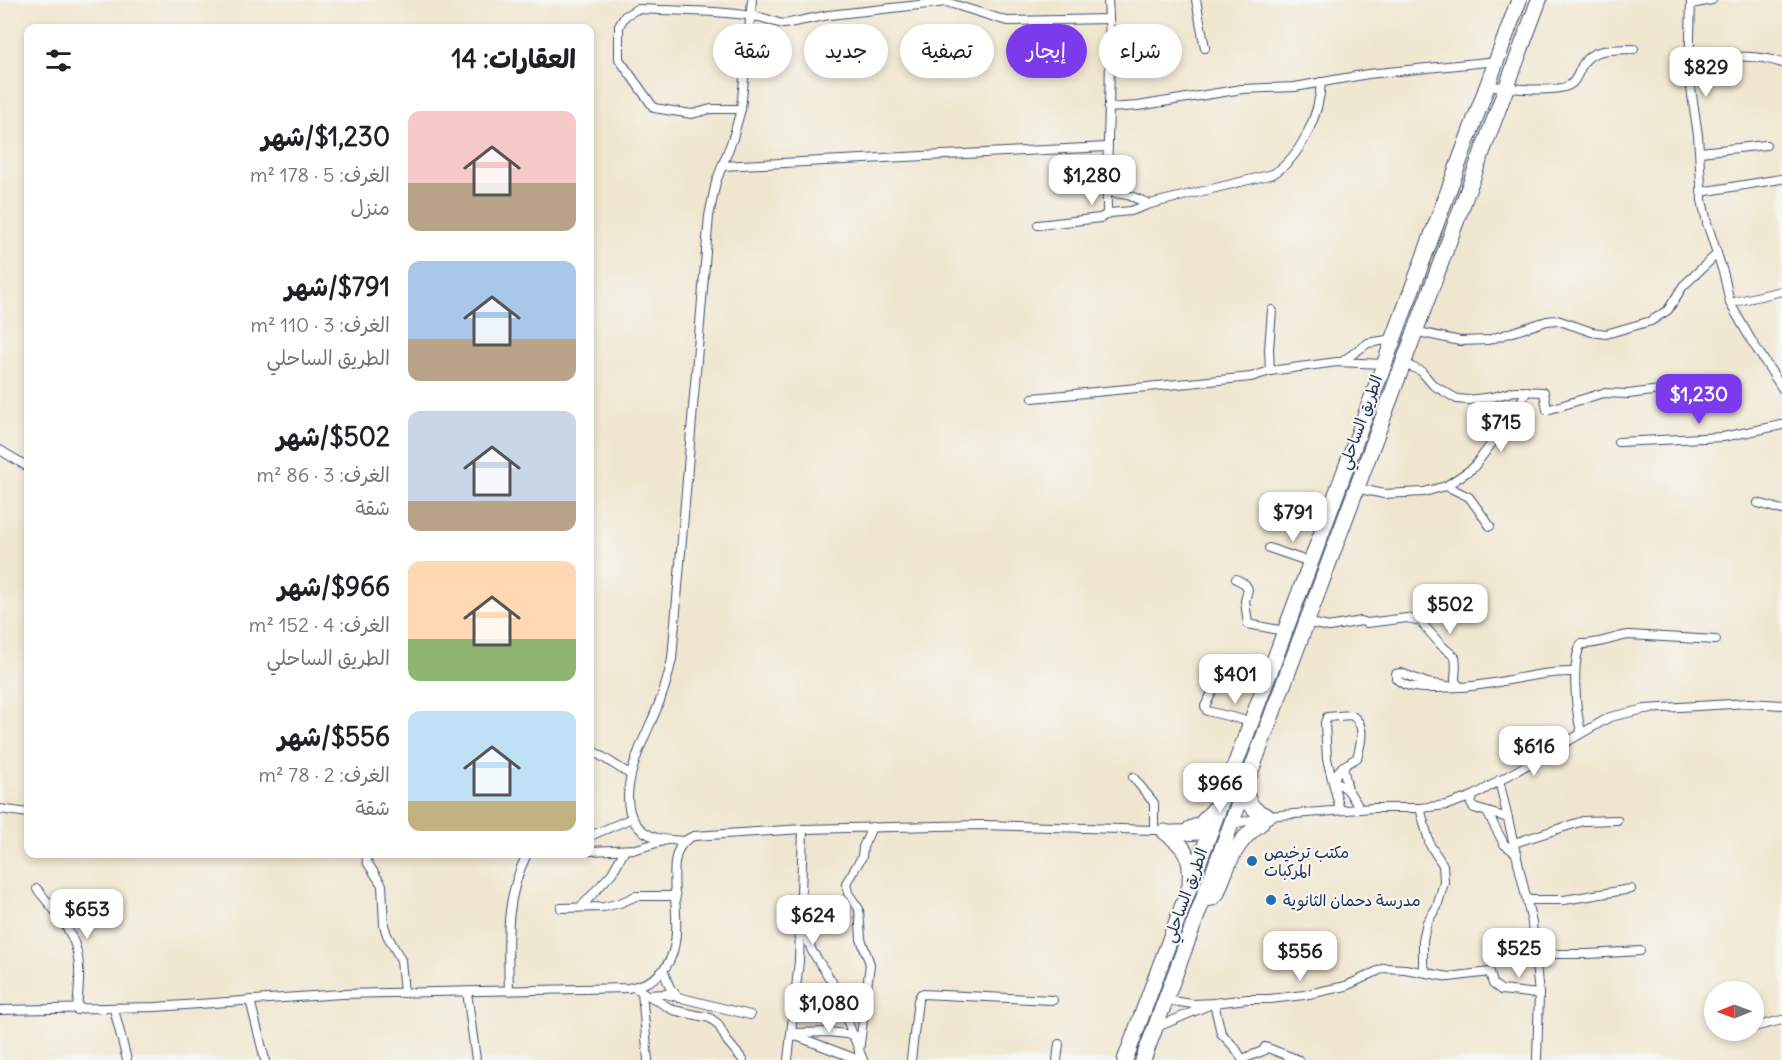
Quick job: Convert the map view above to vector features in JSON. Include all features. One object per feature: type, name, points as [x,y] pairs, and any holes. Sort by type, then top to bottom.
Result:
[{"type":"highway","name":"الطريق الساحلي","points":[[1143,1060],[1204,899],[1221,830],[1224,799],[1284,631],[1519,0]]},
{"type":"highway","name":"الطريق الساحلي","points":[[1125,1060],[1188,894],[1246,785],[1539,0]]},
{"type":"highway","points":[[1204,899],[1215,896],[1236,847],[1247,834],[1270,819],[1252,807],[1247,797],[1246,785]]},
{"type":"highway","points":[[1190,829],[1204,821],[1224,799]]},
{"type":"highway","points":[[1159,831],[1182,844],[1188,857],[1190,872],[1188,894]]},
{"type":"street","points":[[667,840],[647,833],[632,818],[627,794],[631,775],[663,694],[675,642],[709,216],[722,166],[741,109],[753,0]]},
{"type":"street","points":[[1107,214],[1110,66],[1108,0]]},
{"type":"street","points":[[1196,0],[1204,48]]},
{"type":"street","points":[[1712,0],[1691,2],[1689,64],[1700,152],[1701,192],[1707,223],[1724,274],[1730,303],[1782,388]]},
{"type":"street","points":[[741,109],[711,109],[692,114],[654,108],[619,59],[619,26],[625,16],[637,9],[752,16],[784,24],[829,15],[946,2],[1007,21],[1109,19]]},
{"type":"street","points":[[1488,86],[1537,90],[1566,87],[1573,84],[1584,62],[1590,56],[1605,51],[1634,49]]},
{"type":"street","points":[[1689,64],[1746,55],[1765,57],[1782,63]]},
{"type":"street","points":[[1108,108],[1138,106],[1242,88],[1295,87],[1401,70],[1497,61]]},
{"type":"street","points":[[1038,225],[1131,212],[1149,204],[1257,179],[1279,170],[1296,151],[1311,126],[1320,98],[1321,82]]},
{"type":"street","points":[[1700,152],[1766,145]]},
{"type":"street","points":[[722,166],[1107,147]]},
{"type":"street","points":[[1701,192],[1781,178]]},
{"type":"street","points":[[1107,192],[1128,195],[1149,204]]},
{"type":"street","points":[[1414,331],[1460,341],[1488,340],[1547,321],[1557,320],[1592,332],[1606,334],[1651,321],[1668,310],[1683,286],[1717,254]]},
{"type":"street","points":[[1730,303],[1782,291]]},
{"type":"street","points":[[1270,371],[1272,310]]},
{"type":"street","points":[[1343,361],[1368,344],[1393,339]]},
{"type":"street","points":[[1034,398],[1251,377],[1270,371],[1343,361],[1384,364]]},
{"type":"street","points":[[1402,362],[1421,371],[1433,385],[1457,399],[1493,397],[1515,391],[1544,392],[1547,410],[1603,393],[1628,393],[1693,386]]},
{"type":"street","points":[[1355,488],[1384,494],[1424,492],[1446,486],[1473,468],[1514,414],[1527,391]]},
{"type":"street","points":[[1618,441],[1723,437],[1782,425]]},
{"type":"street","points":[[0,450],[24,465]]},
{"type":"street","points":[[1446,486],[1470,497],[1490,526]]},
{"type":"street","points":[[1758,503],[1782,510]]},
{"type":"street","points":[[1269,548],[1310,562]]},
{"type":"street","points":[[1236,579],[1245,584],[1248,589],[1245,601],[1248,624],[1284,631]]},
{"type":"street","points":[[1305,622],[1329,627],[1361,621],[1367,623],[1407,618],[1420,621],[1455,657],[1457,665],[1454,670],[1457,687]]},
{"type":"street","points":[[1581,732],[1578,721],[1575,672],[1581,644],[1600,643],[1610,641],[1617,636],[1629,635],[1716,640]]},
{"type":"street","points":[[1457,687],[1427,683],[1401,673],[1396,674],[1400,684],[1414,688],[1457,687],[1484,686],[1559,671],[1575,672]]},
{"type":"street","points":[[1214,689],[1205,706],[1207,711],[1252,722]]},
{"type":"street","points":[[1159,831],[1190,836],[1270,819],[1340,810],[1447,805],[1473,796],[1610,717],[1645,709],[1749,703],[1782,705]]},
{"type":"street","points":[[1334,780],[1335,774],[1343,766],[1357,758],[1361,743],[1362,730],[1359,720],[1351,715],[1327,717],[1325,723],[1327,759],[1340,810]]},
{"type":"street","points":[[594,752],[631,775]]},
{"type":"street","points":[[1343,766],[1348,790],[1360,809]]},
{"type":"street","points":[[1133,777],[1154,803],[1159,831]]},
{"type":"street","points":[[1334,780],[1348,790]]},
{"type":"street","points":[[1500,780],[1528,900],[1536,954],[1540,1019],[1537,1060]]},
{"type":"street","points":[[1473,796],[1471,804],[1474,808],[1508,818]]},
{"type":"street","points":[[1420,808],[1430,845],[1443,865],[1444,882],[1437,907],[1427,922],[1423,940],[1424,964],[1427,973]]},
{"type":"street","points":[[0,809],[24,812]]},
{"type":"street","points":[[1487,812],[1504,843],[1517,854]]},
{"type":"street","points":[[594,834],[632,818]]},
{"type":"street","points":[[1514,843],[1583,821],[1617,820]]},
{"type":"street","points":[[594,851],[625,850],[700,835],[803,829],[983,825],[1159,831],[1221,830]]},
{"type":"street","points":[[860,1057],[870,964],[861,939],[859,909],[848,893],[846,883],[862,857],[863,847],[872,827]]},
{"type":"street","points":[[788,1060],[801,922],[803,829]]},
{"type":"street","points":[[648,1060],[641,991],[663,969],[672,956],[676,941],[675,855],[684,840]]},
{"type":"street","points":[[580,907],[612,873],[625,850]]},
{"type":"street","points":[[366,858],[382,885],[384,925],[401,960],[404,993]]},
{"type":"street","points":[[509,991],[509,906],[513,886],[525,858]]},
{"type":"street","points":[[37,889],[69,931],[76,947],[79,965],[77,1010]]},
{"type":"street","points":[[1528,900],[1564,900],[1631,889]]},
{"type":"street","points":[[561,908],[612,906],[636,896],[676,896]]},
{"type":"street","points":[[801,922],[812,951],[832,982],[854,1035],[860,1057]]},
{"type":"street","points":[[1536,954],[1640,951]]},
{"type":"street","points":[[663,969],[667,982],[679,998]]},
{"type":"street","points":[[1165,1000],[1214,1004],[1304,995],[1346,986],[1384,969],[1405,969],[1449,977],[1491,972],[1493,984],[1501,990],[1539,994]]},
{"type":"street","points":[[641,991],[673,1010],[706,1016],[714,1020],[727,1041],[743,1060]]},
{"type":"street","points":[[0,1010],[114,1009],[311,995],[641,991],[666,994],[750,1015]]},
{"type":"street","points":[[467,992],[476,1060]]},
{"type":"street","points":[[911,1060],[918,999],[921,994],[1053,1000]]},
{"type":"street","points":[[250,1000],[265,1060]]},
{"type":"street","points":[[1154,1028],[1214,1004]]},
{"type":"street","points":[[1214,1004],[1221,1033],[1236,1049],[1242,1060],[1263,1051],[1265,1047],[1299,1060]]},
{"type":"street","points":[[114,1009],[127,1060]]},
{"type":"street","points":[[1764,1024],[1782,1020]]},
{"type":"street","points":[[791,1034],[822,1032],[854,1035]]},
{"type":"street","points":[[791,1034],[860,1057]]},
{"type":"street","points":[[1057,1060],[1059,1044]]},
{"type":"place","name":"مكتب ترخيص المركبات","points":[[1252,861]]},
{"type":"place","name":"مدرسة دحمان الثانوية","points":[[1271,900]]}]
